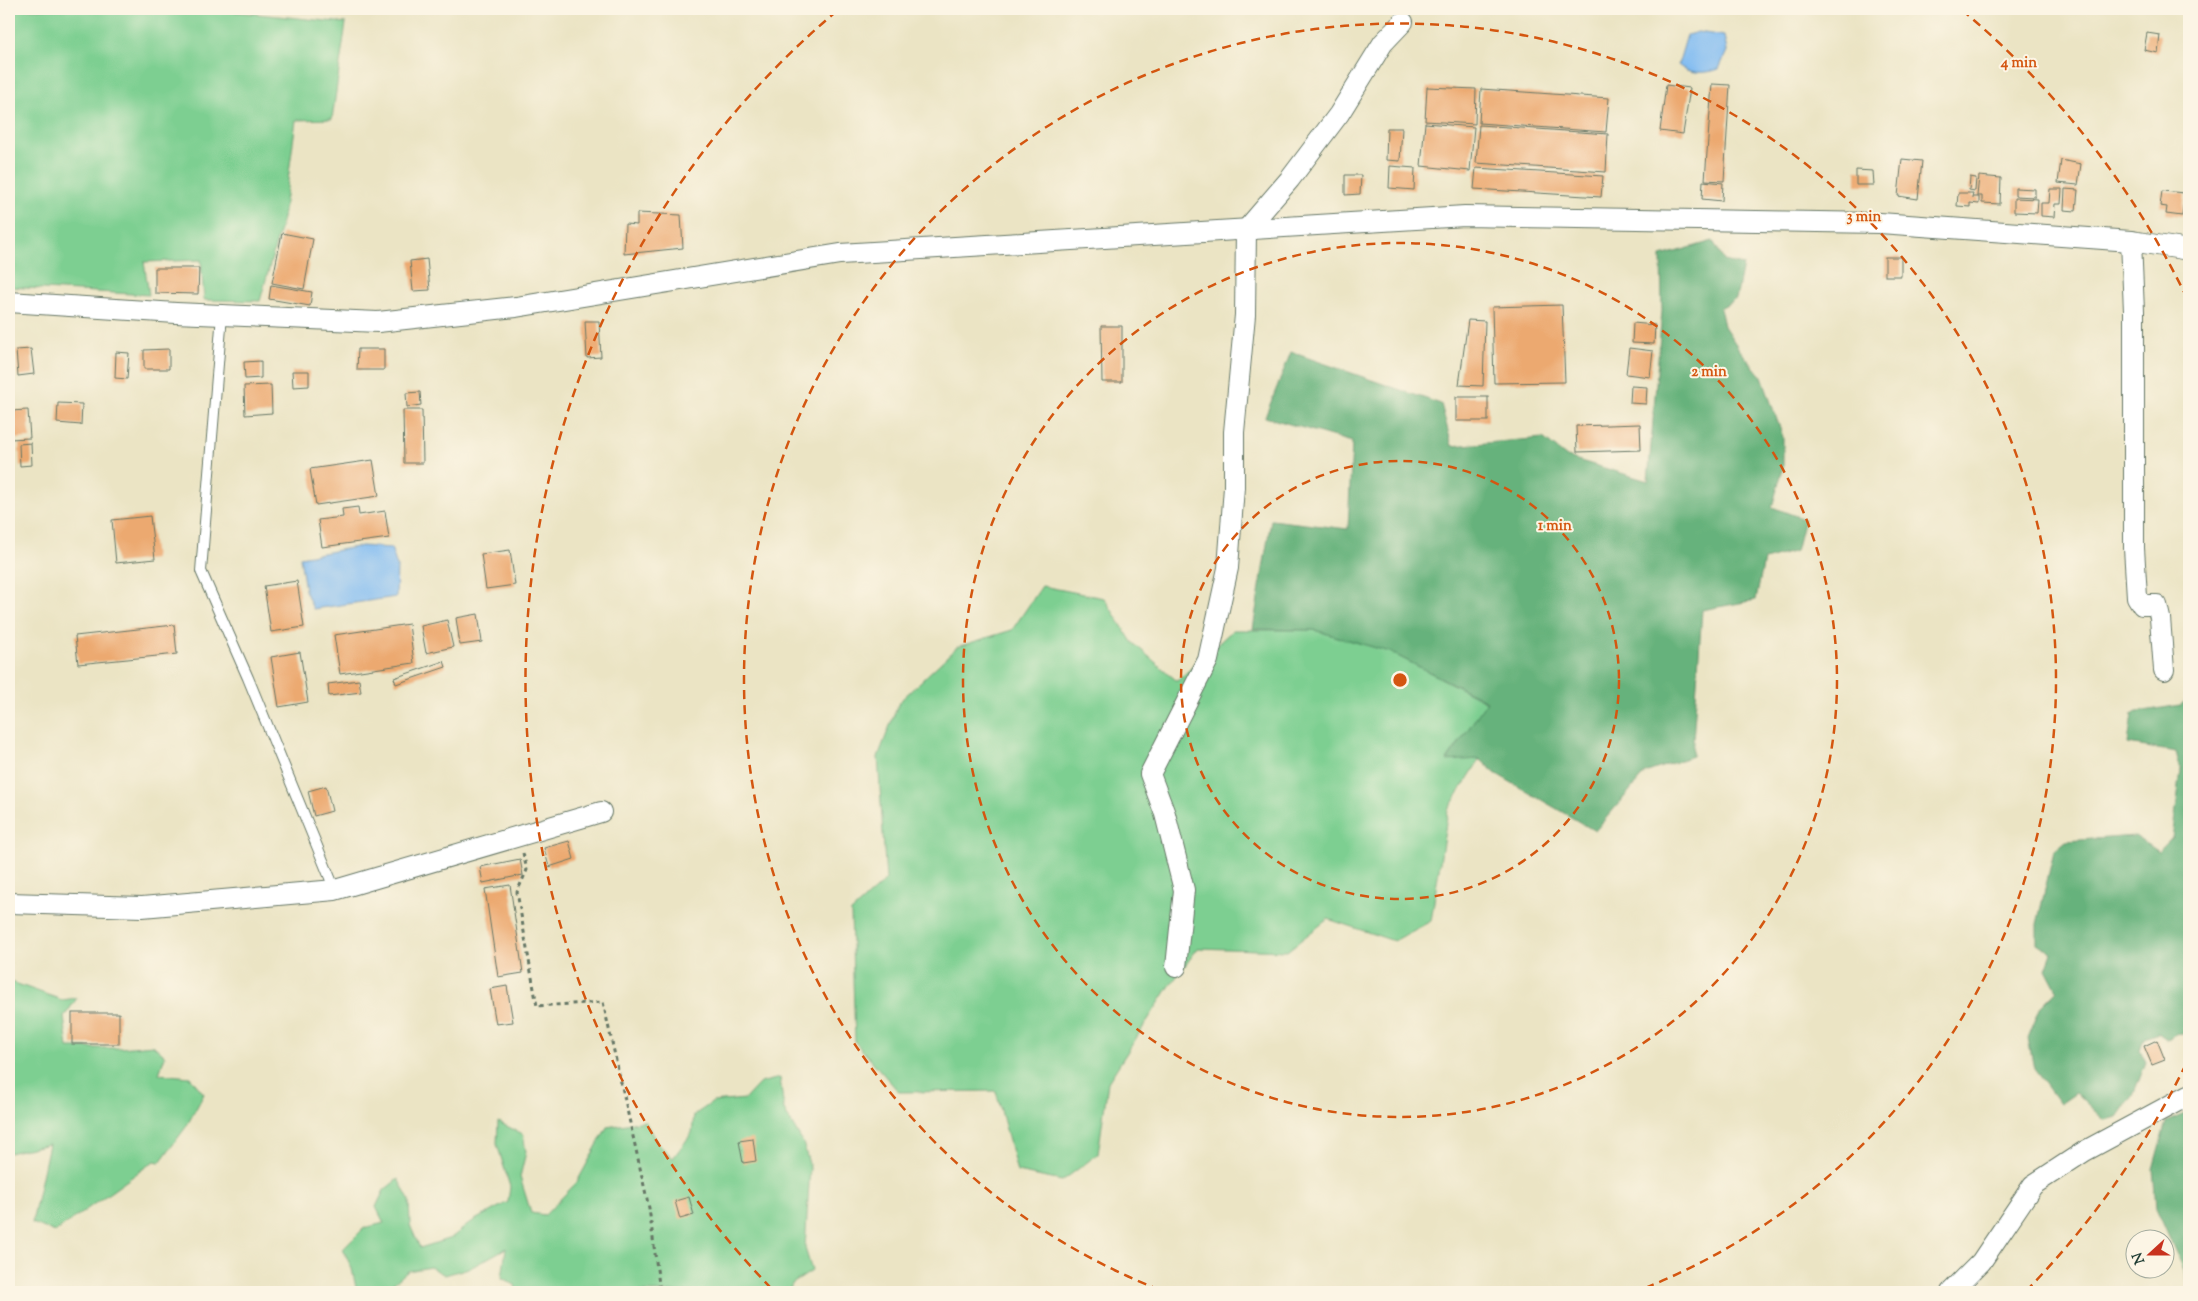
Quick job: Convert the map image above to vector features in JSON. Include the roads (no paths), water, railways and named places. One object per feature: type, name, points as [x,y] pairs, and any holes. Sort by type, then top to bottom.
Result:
[{"type":"street","points":[[1176,967],[1184,890],[1165,814],[1150,774],[1208,660],[1228,568],[1234,487],[1234,432],[1245,315],[1246,230],[1290,179],[1339,114],[1383,43],[1403,22]]},
{"type":"street","points":[[9,302],[378,322],[516,307],[840,254],[1465,216],[1880,223],[2131,241],[2189,250]]},
{"type":"street","points":[[2131,241],[2134,349],[2134,548],[2137,597],[2142,606],[2157,605],[2160,618],[2164,670]]},
{"type":"street","points":[[9,904],[142,907],[335,890],[601,812]]},
{"type":"street","points":[[1950,1292],[1981,1262],[2033,1185],[2085,1151],[2189,1095]]},
{"type":"lane","points":[[222,315],[200,571],[248,678],[335,890]]},
{"type":"water","points":[[1698,32],[1724,36],[1727,51],[1719,69],[1709,72],[1697,72],[1687,70],[1678,65],[1687,35]]},
{"type":"water","points":[[362,546],[391,548],[397,566],[396,597],[313,609],[305,590],[300,557]]}]
